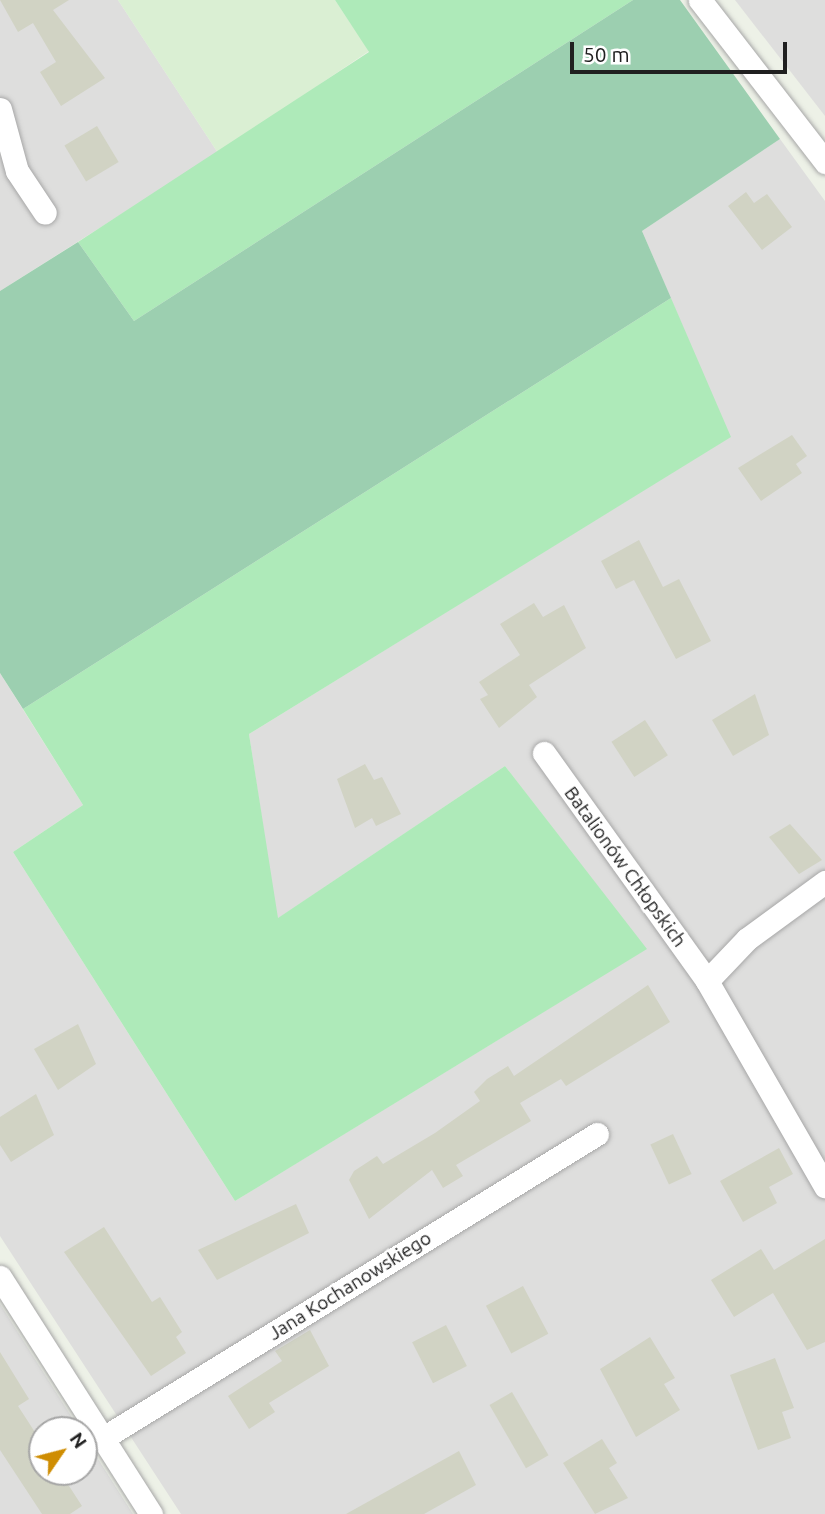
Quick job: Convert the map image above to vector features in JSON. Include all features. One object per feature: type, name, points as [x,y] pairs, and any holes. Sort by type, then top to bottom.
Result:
[{"type":"street","points":[[700,0],[825,162]]},
{"type":"street","points":[[0,109],[17,171],[46,213]]},
{"type":"street","name":"Batalionów Chłopskich","points":[[544,753],[708,981],[825,1186]]},
{"type":"street","points":[[708,981],[747,939],[825,883]]},
{"type":"street","name":"Jana Kochanowskiego","points":[[103,1438],[597,1134]]},
{"type":"street","points":[[0,1277],[151,1514]]},
{"type":"shaded area","points":[[0,0],[118,0],[218,153],[0,291]]},
{"type":"shaded area","points":[[735,0],[825,0],[825,116]]},
{"type":"shaded area","points":[[780,139],[825,201],[825,1514],[181,1514],[0,1236],[0,673],[83,805],[13,852],[235,1201],[646,949],[505,766],[277,919],[249,734],[730,437],[642,231]]},
{"type":"shaded area","points":[[0,1304],[71,1416],[28,1416],[28,1486],[98,1486],[98,1459],[133,1514],[0,1514]]},
{"type":"green space","points":[[118,0],[335,0],[369,51],[218,153]]},
{"type":"green space","points":[[335,0],[633,0],[134,321],[78,242],[369,52]]},
{"type":"green space","points":[[633,0],[680,0],[780,139],[642,231],[671,298],[23,709],[0,673],[0,291],[78,242],[134,321]]},
{"type":"green space","points":[[671,298],[731,437],[249,734],[278,918],[505,766],[647,949],[235,1201],[13,852],[83,805],[23,709]]},
{"type":"building","points":[[0,0],[69,0],[53,10],[105,78],[61,106],[40,72],[56,62],[33,23],[18,32]]},
{"type":"building","points":[[97,126],[119,162],[86,182],[64,146]]},
{"type":"building","points":[[746,192],[754,203],[767,194],[792,227],[762,250],[728,206]]},
{"type":"building","points":[[792,435],[807,456],[796,464],[802,473],[761,501],[738,468]]},
{"type":"building","points":[[639,540],[663,587],[679,579],[711,641],[676,659],[634,580],[616,589],[601,561]]},
{"type":"building","points":[[534,603],[543,617],[564,605],[586,648],[529,685],[537,697],[499,728],[480,699],[488,695],[479,682],[520,655],[500,624]]},
{"type":"building","points":[[755,694],[769,735],[733,756],[712,720]]},
{"type":"building","points":[[645,720],[668,755],[634,777],[611,742]]},
{"type":"building","points":[[365,764],[374,780],[382,777],[401,814],[376,826],[372,818],[355,828],[337,779]]},
{"type":"building","points":[[790,824],[822,860],[799,874],[769,837]]},
{"type":"building","points":[[648,985],[670,1022],[566,1086],[561,1079],[520,1103],[531,1121],[456,1165],[463,1176],[443,1188],[432,1170],[369,1219],[349,1180],[354,1171],[377,1156],[383,1164],[435,1133],[480,1101],[474,1092],[487,1079],[508,1066],[514,1076]]},
{"type":"building","points":[[78,1024],[96,1064],[58,1090],[34,1049]]},
{"type":"building","points":[[36,1094],[54,1135],[11,1162],[0,1145],[0,1117]]},
{"type":"building","points":[[673,1134],[692,1174],[669,1184],[650,1145]]},
{"type":"building","points":[[779,1148],[793,1174],[769,1187],[777,1203],[743,1222],[720,1181]]},
{"type":"building","points":[[296,1204],[309,1233],[217,1280],[198,1250]]},
{"type":"building","points":[[104,1227],[152,1302],[160,1297],[182,1332],[176,1337],[186,1353],[151,1376],[64,1252]]},
{"type":"building","points":[[825,1239],[825,1342],[807,1350],[773,1293],[734,1317],[711,1280],[761,1249],[774,1270]]},
{"type":"building","points":[[523,1286],[548,1334],[511,1353],[486,1306]]},
{"type":"building","points":[[446,1325],[467,1366],[433,1383],[412,1342]]},
{"type":"building","points":[[310,1330],[329,1366],[269,1403],[275,1412],[249,1429],[228,1396],[282,1361],[275,1351]]},
{"type":"building","points":[[650,1337],[675,1378],[664,1384],[680,1410],[636,1437],[600,1369]]},
{"type":"building","points":[[0,1352],[29,1399],[18,1406],[28,1421],[28,1486],[69,1486],[82,1506],[70,1514],[42,1514],[0,1450]]},
{"type":"building","points":[[775,1358],[794,1408],[782,1412],[791,1438],[758,1450],[730,1375]]},
{"type":"building","points":[[512,1392],[548,1455],[526,1468],[489,1405]]},
{"type":"building","points":[[602,1439],[617,1463],[609,1468],[628,1498],[595,1514],[563,1463]]},
{"type":"building","points":[[459,1451],[476,1485],[424,1514],[346,1514]]}]
